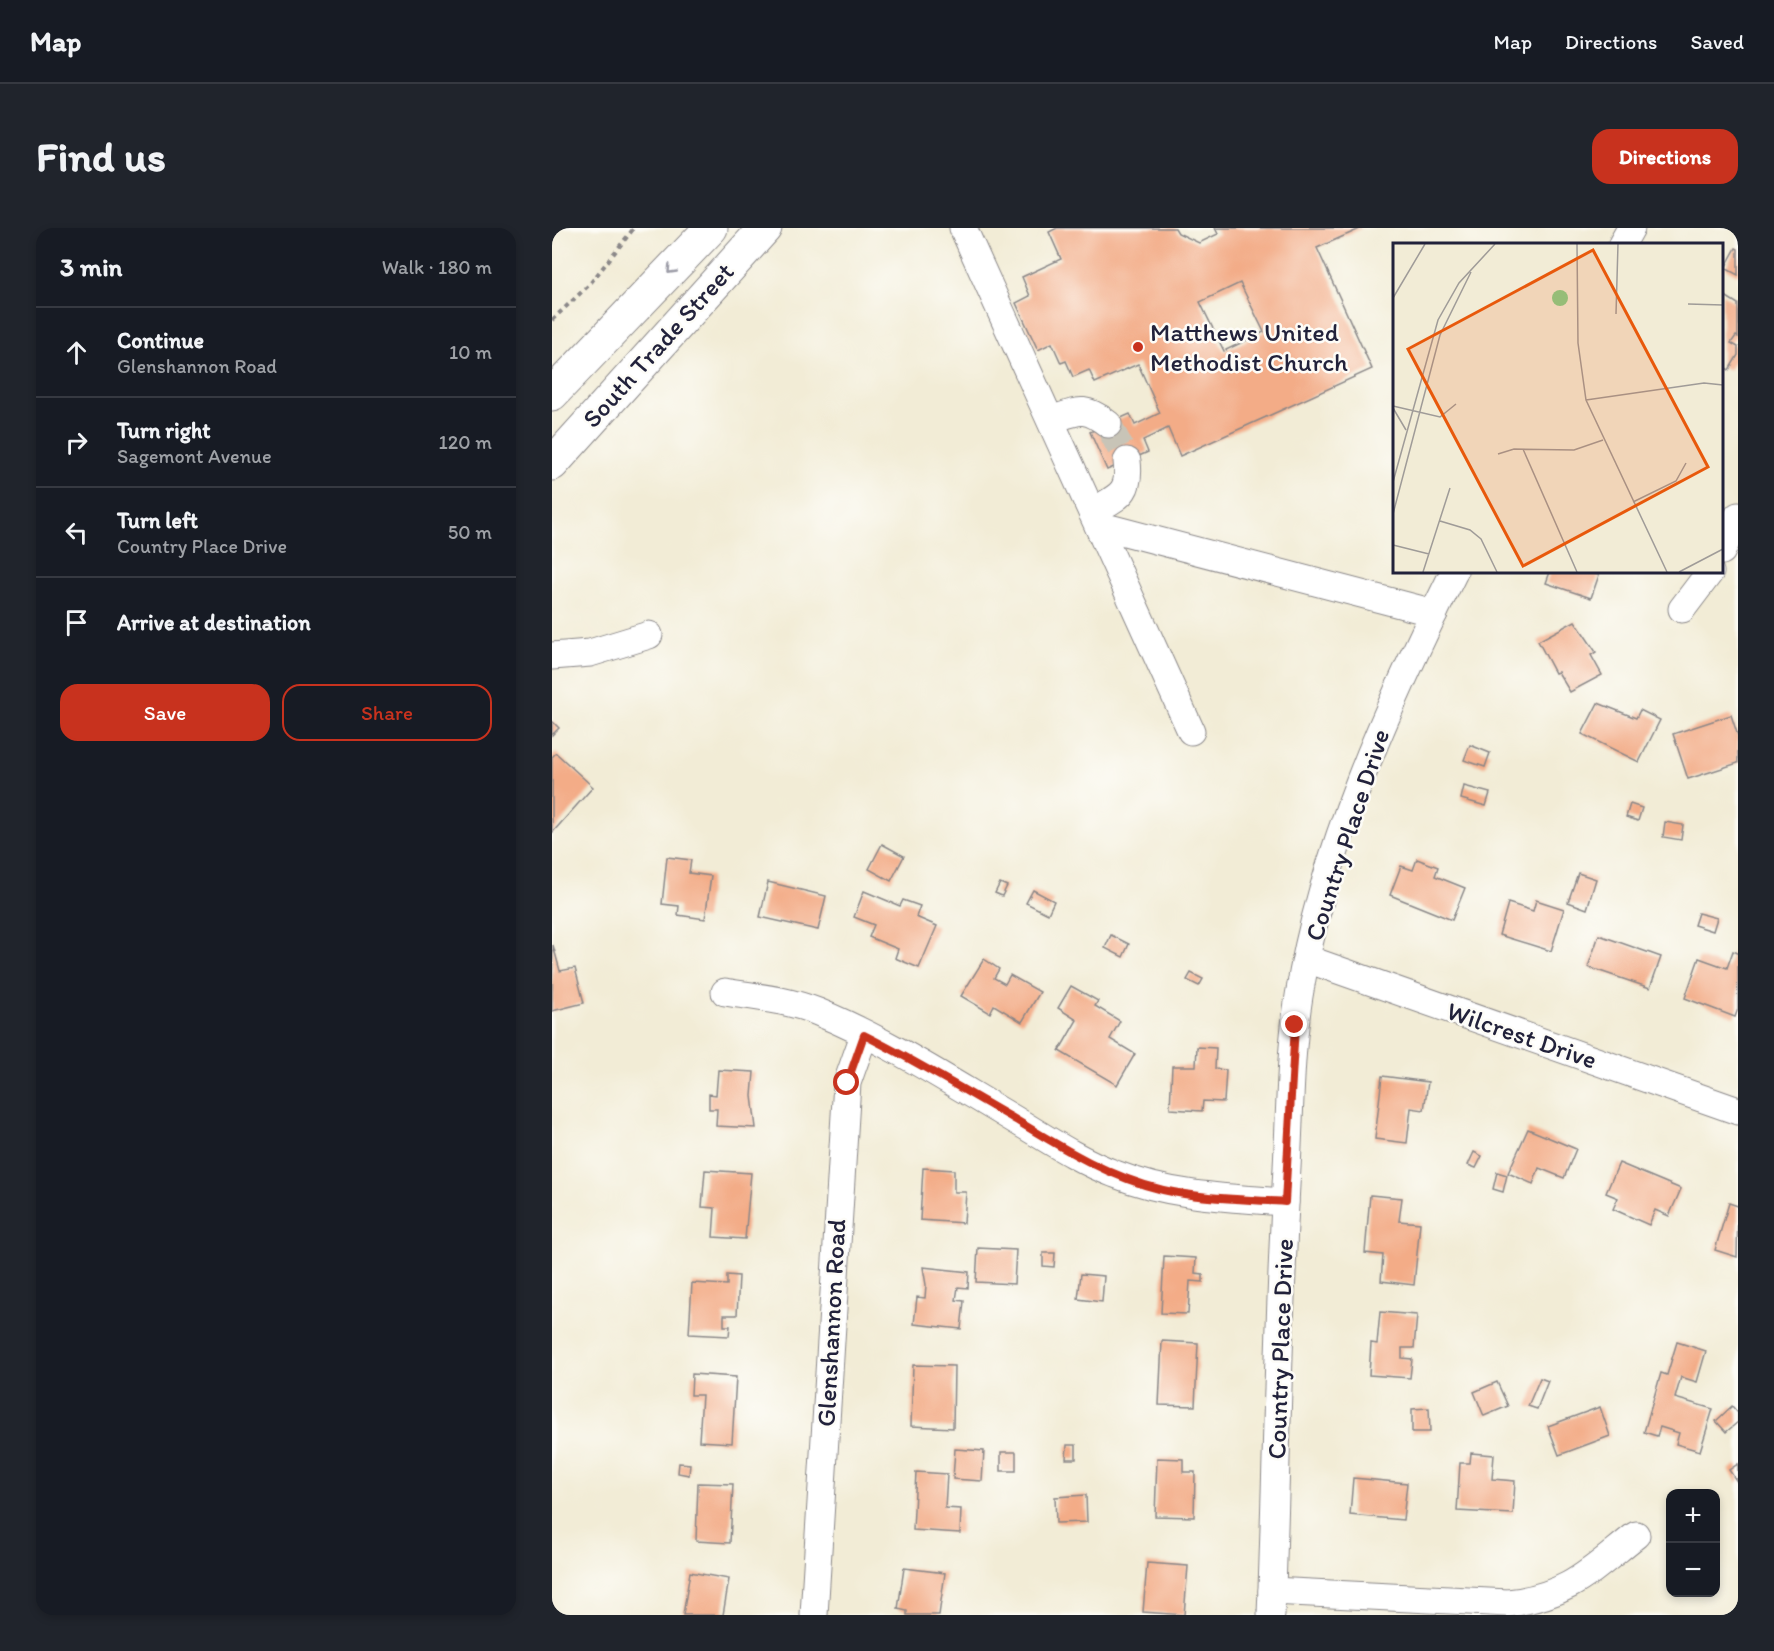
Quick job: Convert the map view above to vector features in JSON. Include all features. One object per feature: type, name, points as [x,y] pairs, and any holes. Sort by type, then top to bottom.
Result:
[{"type":"main road","name":"South Trade Street","points":[[552,394],[711,228]]},
{"type":"main road","name":"South Trade Street","points":[[552,464],[765,228]]},
{"type":"street","points":[[963,228],[1191,731]]},
{"type":"street","points":[[1623,243],[1631,228]]},
{"type":"street","points":[[1051,420],[1083,409],[1094,413],[1108,424]]},
{"type":"street","points":[[1095,519],[1121,494],[1129,480],[1127,461]]},
{"type":"street","points":[[1723,549],[1738,516]]},
{"type":"street","points":[[1095,519],[1434,613]]},
{"type":"street","name":"Country Place Drive","points":[[1271,1603],[1285,1202],[1295,1025],[1307,958],[1331,865],[1372,751],[1454,573]]},
{"type":"street","points":[[1682,609],[1709,573]]},
{"type":"street","points":[[552,656],[590,653],[649,635]]},
{"type":"street","name":"Wilcrest Drive","points":[[1307,958],[1738,1111]]},
{"type":"street","points":[[725,992],[787,1002],[818,1012],[915,1061],[1046,1138],[1113,1174],[1162,1189],[1201,1196],[1285,1202]]},
{"type":"street","name":"Glenshannon Road","points":[[814,1615],[847,1083],[864,1035]]},
{"type":"street","points":[[1271,1603],[1508,1603],[1538,1599],[1557,1593],[1582,1577],[1636,1535]]},
{"type":"path","points":[[552,320],[589,285],[634,228]]},
{"type":"building","name":"Matthews United Methodist Church","points":[[1057,228],[1175,228],[1178,233],[1199,243],[1218,234],[1215,228],[1362,228],[1317,248],[1372,369],[1180,456],[1168,428],[1143,440],[1148,452],[1107,470],[1090,432],[1130,414],[1135,425],[1160,413],[1138,364],[1095,383],[1089,370],[1073,377],[1066,361],[1061,363],[1052,343],[1038,350],[1016,303],[1030,296],[1022,277],[1061,259],[1049,232]],"holes":[[[1240,283],[1264,332],[1224,351],[1200,302]]]},
{"type":"building","points":[[1736,248],[1738,249],[1738,275],[1725,268]]},
{"type":"building","points":[[1723,295],[1738,304],[1738,337],[1736,336],[1731,343],[1738,347],[1738,355],[1729,370],[1723,367]]},
{"type":"building","points":[[1550,573],[1599,575],[1591,598],[1546,583]]},
{"type":"building","points":[[1575,621],[1596,652],[1591,655],[1602,675],[1570,692],[1558,672],[1555,673],[1538,641]]},
{"type":"building","points":[[1598,703],[1636,718],[1640,710],[1660,720],[1639,762],[1582,734]]},
{"type":"building","points":[[1731,715],[1738,736],[1738,763],[1688,779],[1673,734]]},
{"type":"building","points":[[552,721],[559,728],[552,735]]},
{"type":"building","points":[[1470,745],[1490,753],[1485,767],[1464,760]]},
{"type":"building","points":[[556,753],[593,787],[552,833],[552,757]]},
{"type":"building","points":[[1464,786],[1490,793],[1486,806],[1461,799]]},
{"type":"building","points":[[1630,804],[1642,808],[1638,821],[1626,817]]},
{"type":"building","points":[[1665,822],[1683,825],[1681,840],[1663,837]]},
{"type":"building","points":[[882,844],[904,856],[891,881],[869,869]]},
{"type":"building","points":[[667,857],[691,860],[689,873],[711,876],[705,919],[678,915],[679,906],[662,904]]},
{"type":"building","points":[[1417,859],[1438,867],[1435,876],[1465,888],[1452,920],[1390,895],[1401,866],[1413,870]]},
{"type":"building","points":[[1578,873],[1596,879],[1587,909],[1568,902]]},
{"type":"building","points":[[768,882],[826,896],[818,930],[760,917]]},
{"type":"building","points":[[1000,883],[1007,886],[1002,896],[995,893]]},
{"type":"building","points":[[1033,890],[1054,901],[1048,914],[1026,903]]},
{"type":"building","points":[[864,891],[900,906],[903,900],[920,906],[916,917],[937,926],[919,968],[895,958],[898,949],[869,937],[874,925],[854,917]]},
{"type":"building","points":[[1536,900],[1564,909],[1551,951],[1499,935],[1508,903],[1533,911]]},
{"type":"building","points":[[1698,913],[1717,918],[1713,931],[1694,925]]},
{"type":"building","points":[[1111,935],[1129,944],[1123,957],[1105,948]]},
{"type":"building","points":[[1599,935],[1661,957],[1650,988],[1588,967]]},
{"type":"building","points":[[553,945],[560,971],[575,968],[584,1003],[552,1011]]},
{"type":"building","points":[[1733,951],[1738,953],[1738,1009],[1735,1017],[1685,998],[1699,958],[1727,968]]},
{"type":"building","points":[[984,959],[999,969],[994,978],[1005,984],[1010,975],[1040,992],[1022,1022],[994,1005],[990,1013],[961,996]]},
{"type":"building","points":[[1191,973],[1203,979],[1199,986],[1187,980]]},
{"type":"building","points":[[1071,986],[1098,1001],[1095,1006],[1120,1021],[1110,1039],[1135,1054],[1117,1085],[1059,1051],[1077,1020],[1058,1008]]},
{"type":"building","points":[[1197,1047],[1216,1048],[1215,1069],[1226,1070],[1224,1102],[1203,1101],[1202,1111],[1170,1109],[1172,1066],[1196,1066]]},
{"type":"building","points":[[718,1070],[754,1072],[752,1096],[756,1128],[716,1126],[717,1109],[709,1109],[709,1094],[716,1095]]},
{"type":"building","points":[[1382,1076],[1428,1082],[1424,1110],[1411,1108],[1407,1143],[1375,1139]]},
{"type":"building","points":[[1528,1129],[1576,1149],[1564,1178],[1539,1168],[1533,1184],[1508,1173]]},
{"type":"building","points":[[1474,1152],[1482,1156],[1476,1168],[1468,1165]]},
{"type":"building","points":[[1619,1163],[1681,1189],[1669,1216],[1655,1210],[1649,1225],[1613,1209],[1618,1198],[1606,1193]]},
{"type":"building","points":[[923,1168],[954,1170],[954,1192],[966,1192],[964,1223],[920,1220]]},
{"type":"building","points":[[705,1170],[751,1173],[745,1239],[713,1237],[715,1208],[702,1207]]},
{"type":"building","points":[[1497,1172],[1507,1175],[1503,1192],[1493,1189]]},
{"type":"building","points":[[1370,1195],[1402,1198],[1399,1221],[1420,1223],[1414,1285],[1381,1281],[1383,1255],[1365,1253]]},
{"type":"building","points":[[1729,1203],[1738,1206],[1737,1257],[1715,1250]]},
{"type":"building","points":[[978,1248],[1016,1250],[1014,1284],[976,1282]]},
{"type":"building","points":[[1043,1253],[1055,1253],[1054,1267],[1043,1266]]},
{"type":"building","points":[[1164,1256],[1196,1258],[1195,1273],[1203,1274],[1203,1282],[1190,1281],[1188,1314],[1161,1313]]},
{"type":"building","points":[[923,1267],[969,1272],[968,1288],[958,1287],[956,1300],[964,1301],[961,1329],[914,1324],[917,1297],[925,1298],[926,1285]]},
{"type":"building","points":[[1081,1274],[1104,1276],[1102,1302],[1078,1299]]},
{"type":"building","points":[[727,1275],[739,1276],[737,1315],[724,1315],[724,1326],[730,1326],[729,1336],[689,1334],[692,1283],[727,1285]]},
{"type":"building","points":[[1380,1312],[1417,1315],[1414,1348],[1402,1348],[1402,1358],[1412,1359],[1410,1378],[1369,1375],[1371,1343],[1377,1344]]},
{"type":"building","points":[[1162,1341],[1198,1343],[1195,1406],[1159,1405]]},
{"type":"building","points":[[1677,1342],[1706,1351],[1697,1382],[1681,1377],[1675,1398],[1713,1409],[1700,1451],[1676,1444],[1679,1433],[1660,1427],[1657,1436],[1644,1432],[1661,1373],[1667,1375]]},
{"type":"building","points":[[913,1365],[954,1366],[953,1428],[911,1426]]},
{"type":"building","points":[[692,1374],[736,1377],[732,1443],[699,1441],[702,1395],[691,1395]]},
{"type":"building","points":[[1540,1378],[1548,1381],[1537,1409],[1528,1406]]},
{"type":"building","points":[[1497,1382],[1508,1406],[1484,1416],[1474,1392]]},
{"type":"building","points":[[1732,1406],[1738,1413],[1738,1422],[1726,1432],[1716,1421]]},
{"type":"building","points":[[1600,1407],[1610,1436],[1559,1455],[1548,1426]]},
{"type":"building","points":[[1429,1408],[1430,1432],[1412,1432],[1412,1409]]},
{"type":"building","points":[[1067,1445],[1076,1445],[1076,1459],[1066,1459]]},
{"type":"building","points":[[955,1449],[984,1451],[982,1481],[953,1479]]},
{"type":"building","points":[[1001,1452],[1016,1452],[1016,1471],[1001,1471]]},
{"type":"building","points":[[1471,1453],[1494,1455],[1492,1479],[1515,1481],[1513,1514],[1457,1511],[1460,1463],[1470,1463]]},
{"type":"building","points":[[1157,1458],[1183,1459],[1183,1472],[1195,1472],[1194,1517],[1155,1516]]},
{"type":"building","points":[[679,1463],[690,1464],[689,1475],[678,1473]]},
{"type":"building","points":[[1738,1464],[1738,1483],[1729,1470]]},
{"type":"building","points":[[916,1472],[947,1474],[945,1508],[961,1509],[960,1533],[913,1530]]},
{"type":"building","points":[[1353,1478],[1407,1483],[1403,1520],[1350,1515]]},
{"type":"building","points":[[698,1483],[733,1484],[730,1543],[696,1541]]},
{"type":"building","points":[[1086,1495],[1087,1522],[1056,1523],[1055,1497]]},
{"type":"building","points":[[1147,1563],[1188,1566],[1184,1615],[1143,1612]]},
{"type":"building","points":[[904,1568],[945,1573],[939,1615],[907,1615],[907,1611],[898,1609]]},
{"type":"building","points":[[690,1572],[729,1579],[723,1615],[683,1615]]},
{"type":"tunnel","points":[[1108,424],[1127,461]]},
{"type":"place","name":"Matthews United Methodist Church","points":[[1138,347]]},
{"type":"route","points":[[847,1083],[850,1069],[864,1035],[915,1061],[1046,1138],[1113,1174],[1162,1189],[1201,1196],[1285,1202],[1295,1025]]}]
